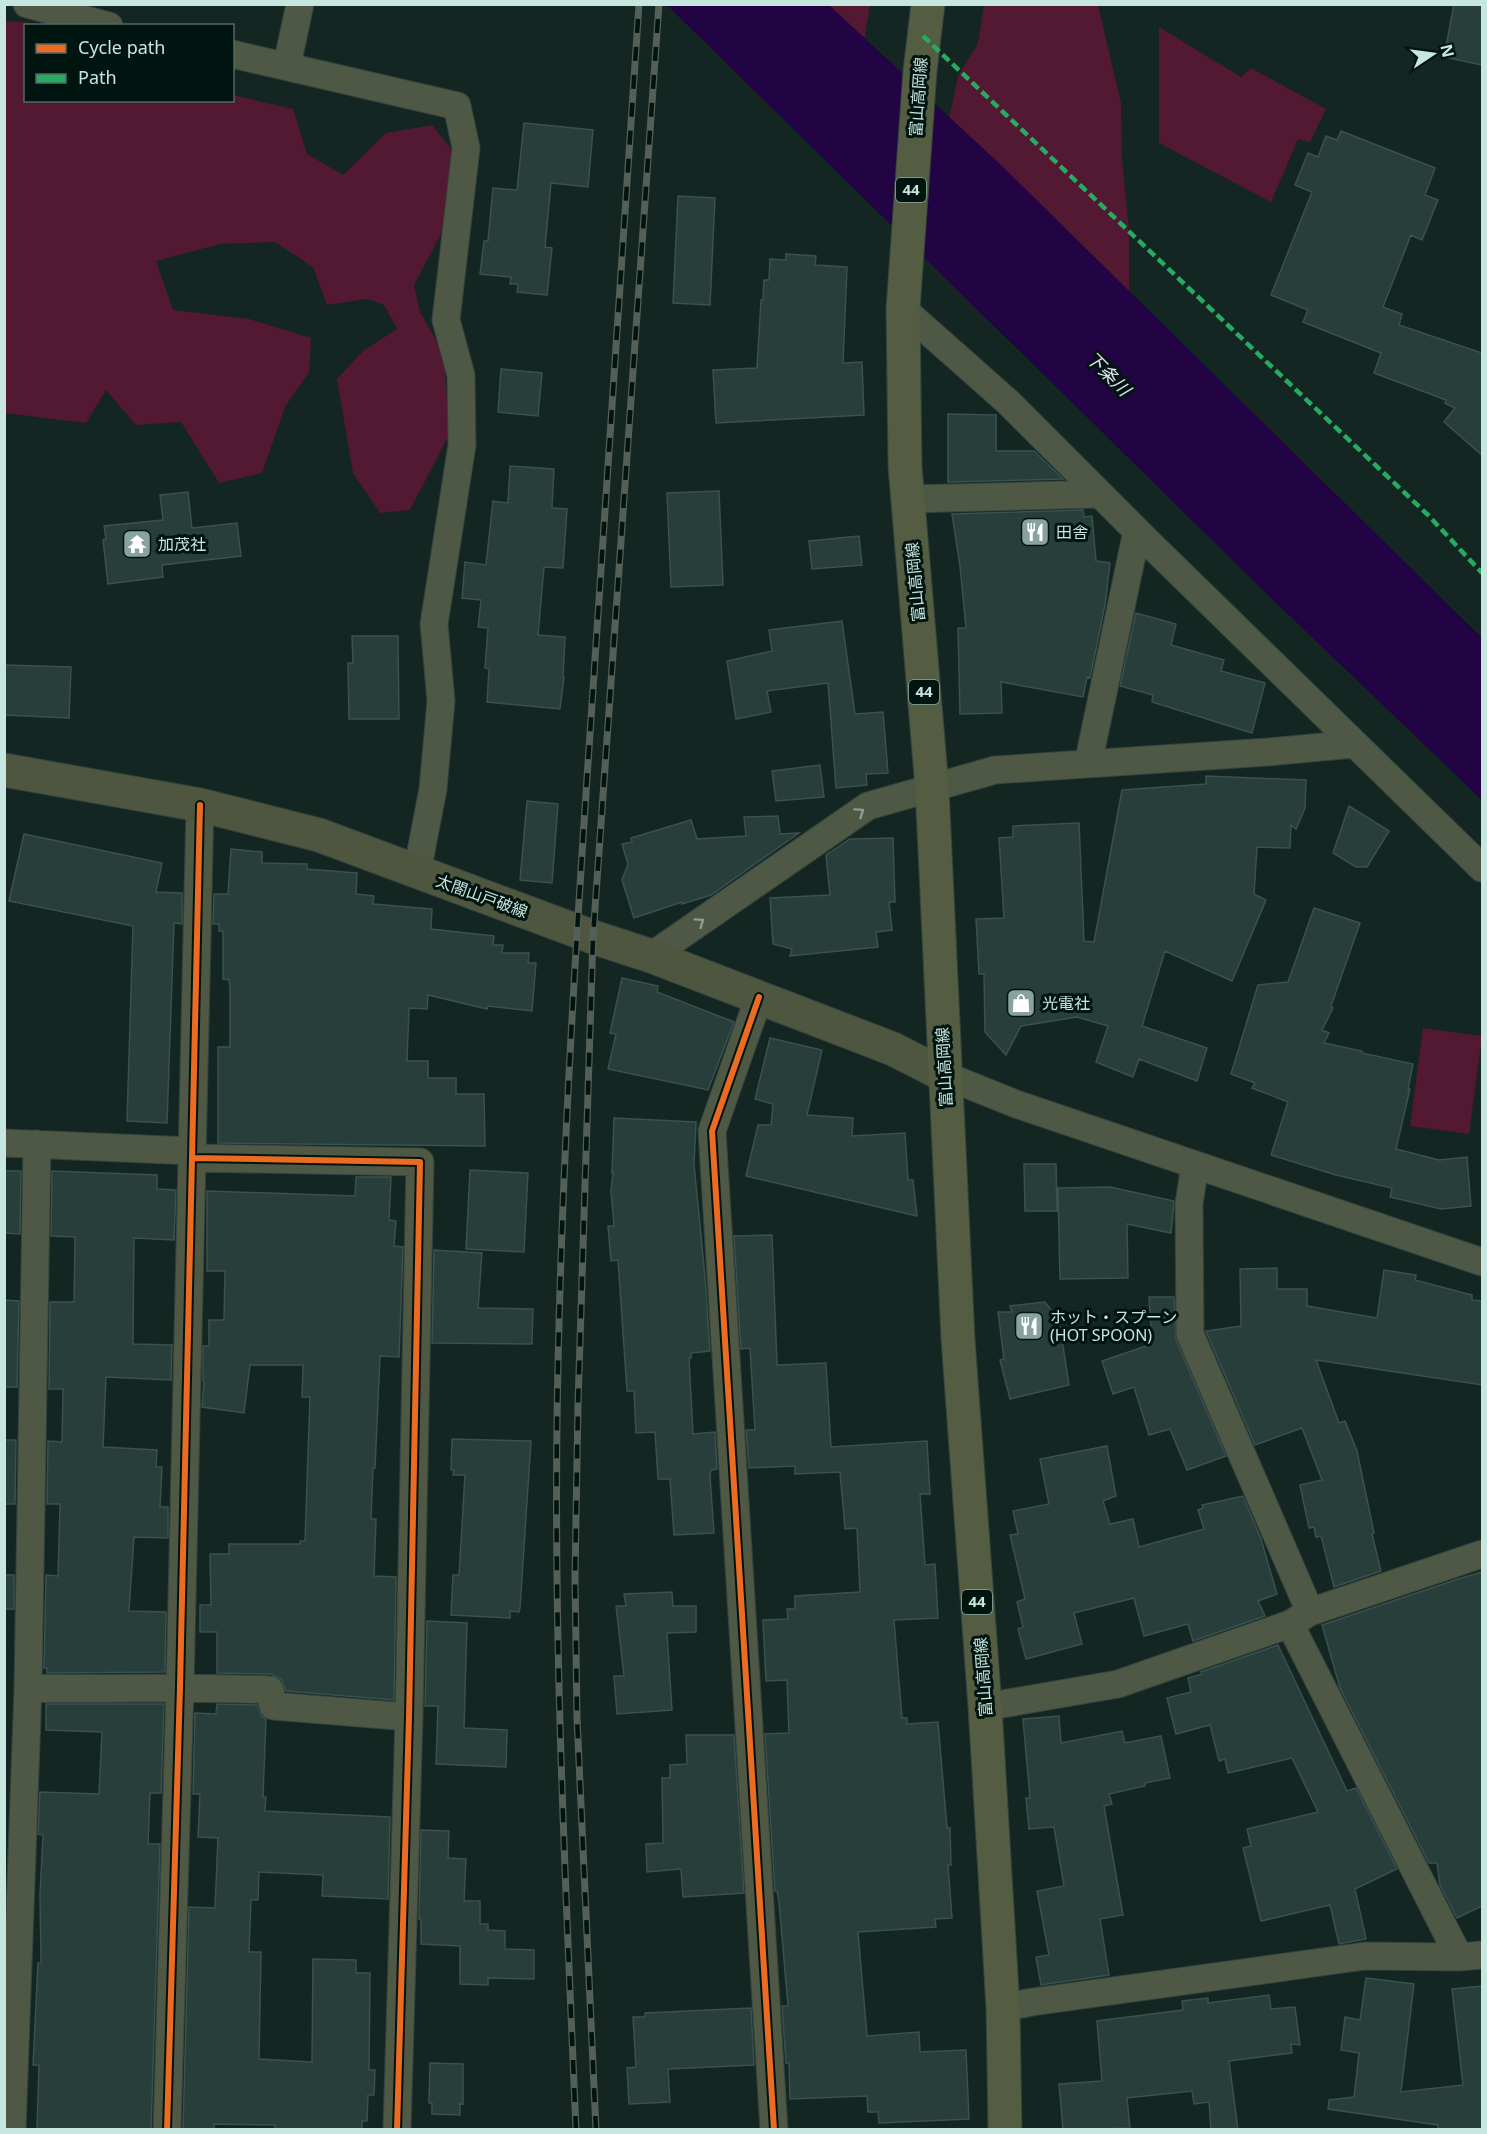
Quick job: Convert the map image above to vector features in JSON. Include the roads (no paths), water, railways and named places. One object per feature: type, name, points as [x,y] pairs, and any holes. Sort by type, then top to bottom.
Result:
[{"type":"main road","name":"富山高岡線","points":[[927,4],[903,309],[905,466],[932,788],[958,1339],[985,1707],[1003,2008],[1005,2130]]},
{"type":"main road","name":"太閤山戸破線","points":[[4,770],[200,805],[319,835],[759,997],[893,1049],[944,1075]]},
{"type":"street","points":[[27,4],[102,24]]},
{"type":"street","points":[[287,66],[300,4]]},
{"type":"street","points":[[234,54],[457,106],[466,148],[446,320],[461,375],[462,445],[434,624],[441,701],[434,789],[417,872]]},
{"type":"street","points":[[903,309],[1008,402],[1482,868]]},
{"type":"street","points":[[908,499],[1100,494]]},
{"type":"street","points":[[1088,764],[1137,531]]},
{"type":"street","points":[[651,956],[868,806],[995,770],[1354,744]]},
{"type":"street","points":[[167,2130],[180,1687],[200,805]]},
{"type":"street","points":[[759,997],[712,1131],[774,2130]]},
{"type":"street","points":[[944,1075],[1016,1104],[1482,1262]]},
{"type":"street","points":[[4,1143],[192,1154],[420,1162],[409,1717],[397,2130]]},
{"type":"street","points":[[12,2130],[28,1688],[37,1144]]},
{"type":"street","points":[[1003,2008],[1066,1997],[1365,1956],[1471,1956],[1300,1618],[1190,1334],[1189,1204],[1195,1165]]},
{"type":"street","points":[[985,1707],[1118,1684],[1482,1554]]},
{"type":"street","points":[[28,1688],[119,1690],[180,1687],[270,1690],[273,1706],[409,1717]]},
{"type":"water","name":"下条川","points":[[667,5],[829,5],[1002,166],[1482,638],[1482,800],[1268,595]]},
{"type":"railway","points":[[576,2130],[557,1600],[559,1336],[574,983],[639,4]]},
{"type":"railway","points":[[596,2130],[577,1718],[575,1577],[578,1404],[593,937],[659,4]]},
{"type":"place","name":"田舎","points":[[1035,532]]},
{"type":"place","name":"加茂社","points":[[137,544]]},
{"type":"place","name":"光電社","points":[[1021,1003]]},
{"type":"place","name":"ホット・スプーン (HOT SPOON)","points":[[1029,1326]]}]
